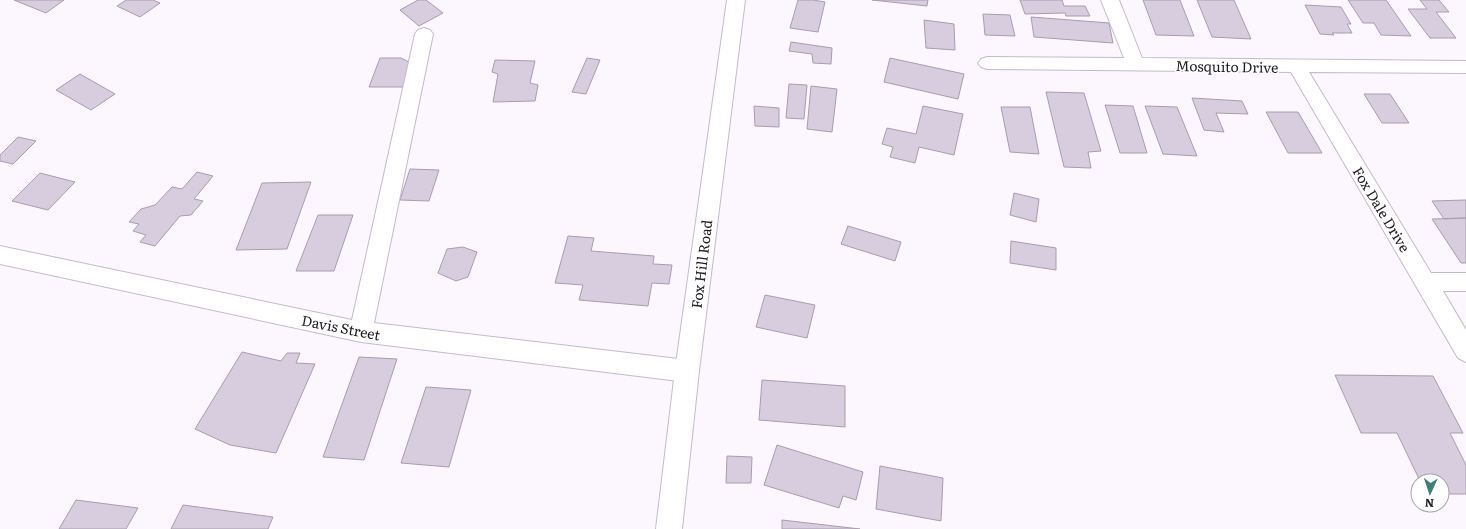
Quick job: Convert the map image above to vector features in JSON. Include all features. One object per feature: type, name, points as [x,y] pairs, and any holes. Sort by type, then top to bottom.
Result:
[{"type":"street","name":"Fox Hill Road","points":[[670,529],[687,371],[736,0]]},
{"type":"street","points":[[1110,0],[1136,65]]},
{"type":"street","points":[[361,332],[424,34]]},
{"type":"street","name":"Mosquito Drive","points":[[988,63],[1297,67],[1466,67]]},
{"type":"street","name":"Fox Dale Drive","points":[[1297,67],[1466,351]]},
{"type":"street","name":"Davis Street","points":[[0,255],[361,332],[687,371]]},
{"type":"street","points":[[1426,282],[1466,282]]},
{"type":"building","points":[[14,0],[64,0],[46,13]]},
{"type":"building","points":[[126,0],[153,0],[160,3],[140,17],[117,6]]},
{"type":"building","points":[[418,0],[426,0],[443,13],[419,26],[400,10]]},
{"type":"building","points":[[798,0],[825,2],[818,32],[790,28]]},
{"type":"building","points":[[872,0],[928,0],[927,6]]},
{"type":"building","points":[[1020,0],[1062,0],[1064,6],[1085,6],[1090,16],[1066,16],[1065,13],[1025,14]]},
{"type":"building","points":[[1143,0],[1180,0],[1194,36],[1156,35]]},
{"type":"building","points":[[1197,0],[1234,0],[1251,39],[1212,37]]},
{"type":"building","points":[[1348,0],[1386,0],[1411,36],[1381,35],[1374,23],[1363,23]]},
{"type":"building","points":[[1420,0],[1439,0],[1449,12],[1436,12],[1456,38],[1430,38],[1408,9],[1427,9]]},
{"type":"building","points":[[1305,5],[1341,7],[1351,24],[1347,24],[1352,33],[1332,33],[1334,35],[1320,34]]},
{"type":"building","points":[[983,14],[1010,15],[1015,36],[985,35]]},
{"type":"building","points":[[1031,17],[1109,23],[1113,43],[1034,37]]},
{"type":"building","points":[[924,20],[954,24],[955,50],[926,48]]},
{"type":"building","points":[[791,42],[832,48],[831,64],[813,63],[812,54],[789,51]]},
{"type":"building","points":[[380,58],[401,58],[413,64],[405,87],[369,87]]},
{"type":"building","points":[[587,58],[600,60],[586,94],[572,92]]},
{"type":"building","points":[[890,58],[964,74],[958,99],[884,82]]},
{"type":"building","points":[[495,60],[535,61],[530,83],[538,85],[535,101],[493,102],[498,74],[492,72]]},
{"type":"building","points":[[80,74],[115,94],[91,110],[56,90]]},
{"type":"building","points":[[789,84],[807,85],[804,119],[786,118]]},
{"type":"building","points":[[811,86],[837,89],[832,132],[807,129]]},
{"type":"building","points":[[1046,92],[1084,93],[1101,151],[1088,152],[1091,168],[1064,167]]},
{"type":"building","points":[[1364,94],[1390,94],[1409,123],[1382,123]]},
{"type":"building","points":[[1192,98],[1242,101],[1248,114],[1216,113],[1224,132],[1204,130]]},
{"type":"building","points":[[1105,105],[1133,106],[1147,153],[1120,153]]},
{"type":"building","points":[[754,106],[779,108],[779,127],[755,126]]},
{"type":"building","points":[[923,106],[963,114],[954,155],[919,147],[915,163],[890,157],[893,147],[882,144],[887,128],[916,134]]},
{"type":"building","points":[[1145,106],[1177,107],[1197,156],[1163,154]]},
{"type":"building","points":[[1001,107],[1030,107],[1039,154],[1010,152]]},
{"type":"building","points":[[1266,112],[1298,112],[1322,153],[1288,153]]},
{"type":"building","points":[[18,137],[36,141],[13,164],[0,161],[0,155]]},
{"type":"building","points":[[410,169],[439,170],[429,201],[400,200]]},
{"type":"building","points":[[197,172],[213,176],[194,199],[203,201],[191,215],[180,216],[155,246],[140,242],[146,235],[133,231],[139,224],[129,222],[141,209],[155,205],[172,187],[182,189]]},
{"type":"building","points":[[40,173],[75,182],[48,210],[12,201]]},
{"type":"building","points":[[311,182],[287,249],[236,250],[262,183]]},
{"type":"building","points":[[1014,193],[1039,199],[1036,222],[1010,215]]},
{"type":"building","points":[[1466,200],[1466,218],[1444,219],[1432,201]]},
{"type":"building","points":[[318,215],[353,215],[334,271],[296,271]]},
{"type":"building","points":[[1466,218],[1466,263],[1461,263],[1432,219]]},
{"type":"building","points":[[848,226],[901,242],[895,261],[841,244]]},
{"type":"building","points":[[568,236],[594,238],[591,251],[654,256],[653,264],[672,265],[669,284],[652,283],[648,306],[579,300],[583,285],[555,283]]},
{"type":"building","points":[[1011,241],[1056,248],[1056,270],[1010,263]]},
{"type":"building","points":[[463,247],[477,252],[468,277],[456,281],[438,273],[447,249]]},
{"type":"building","points":[[765,295],[815,305],[807,338],[756,327]]},
{"type":"building","points":[[242,352],[281,361],[287,353],[300,353],[296,363],[315,364],[276,453],[230,445],[195,429]]},
{"type":"building","points":[[359,357],[397,359],[364,460],[323,457]]},
{"type":"building","points":[[1335,375],[1433,376],[1463,433],[1450,433],[1466,465],[1466,494],[1450,494],[1450,473],[1416,473],[1397,433],[1361,433]]},
{"type":"building","points":[[762,380],[845,386],[845,427],[759,420]]},
{"type":"building","points":[[426,387],[471,390],[449,467],[401,463]]},
{"type":"building","points":[[777,445],[863,472],[856,500],[843,496],[839,508],[764,485]]},
{"type":"building","points":[[727,456],[752,457],[751,483],[726,483]]},
{"type":"building","points":[[880,466],[943,478],[941,521],[876,509]]},
{"type":"building","points":[[76,500],[138,508],[126,529],[59,529]]},
{"type":"building","points":[[183,505],[273,517],[268,529],[171,529]]},
{"type":"building","points":[[782,520],[860,529],[782,529]]}]
